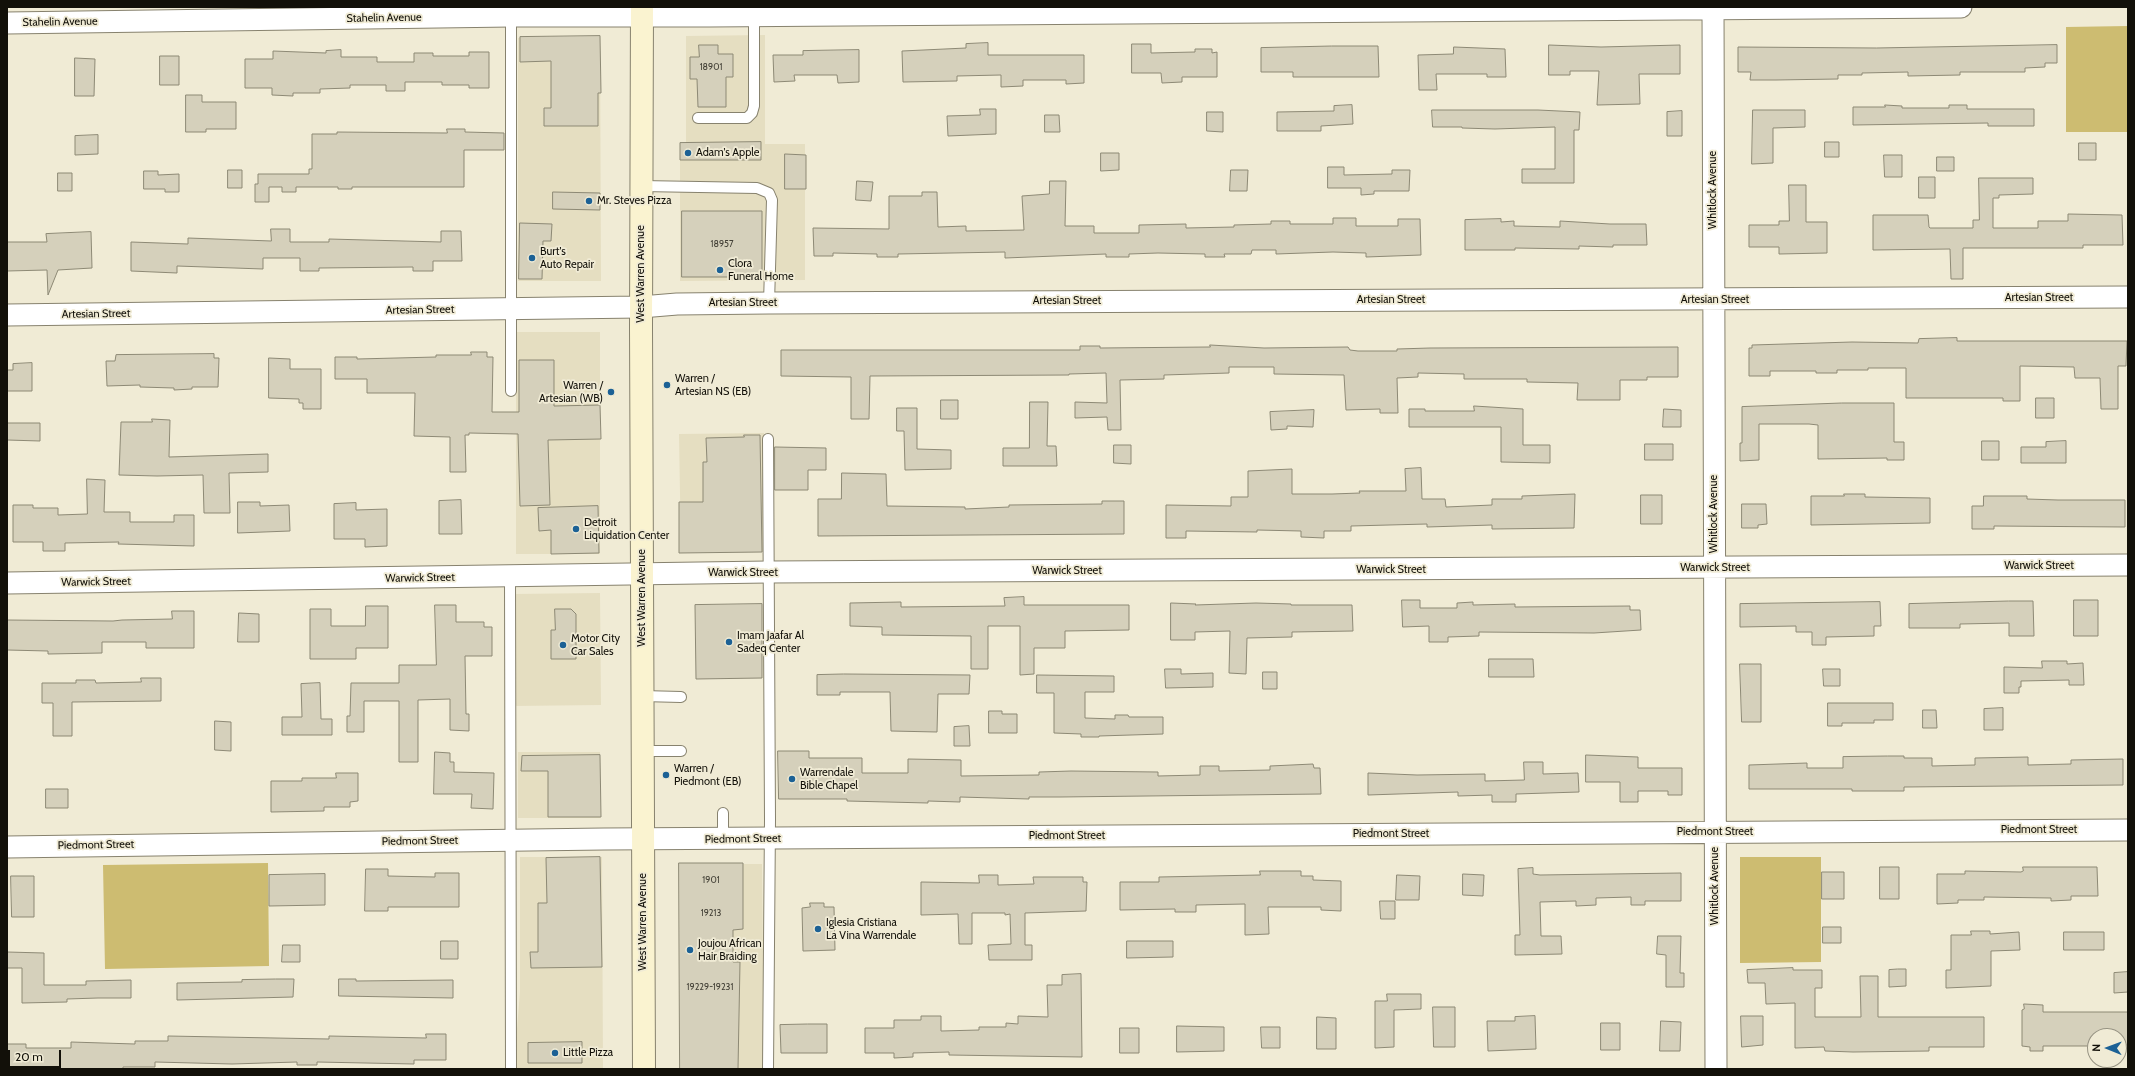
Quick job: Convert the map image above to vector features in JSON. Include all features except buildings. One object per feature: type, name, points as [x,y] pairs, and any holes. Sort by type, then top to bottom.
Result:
[{"type":"main road","name":"West Warren Avenue","points":[[642,11],[641,307],[644,1069]]},
{"type":"street","name":"Whitlock Avenue","points":[[1713,7],[1716,1069]]},
{"type":"street","name":"Stahelin Avenue","points":[[7,23],[511,11],[709,12],[1962,7]]},
{"type":"street","name":"Artesian Street","points":[[7,315],[641,307],[677,304],[769,303],[2128,297]]},
{"type":"street","name":"Warwick Street","points":[[7,583],[510,577],[768,572],[2128,566]]},
{"type":"street","name":"Piedmont Street","points":[[7,846],[770,838],[2128,830]]},
{"type":"lane","points":[[511,11],[511,391]]},
{"type":"lane","points":[[698,118],[746,118],[752,113],[754,106],[754,11]]},
{"type":"lane","points":[[641,186],[757,188],[769,193],[772,200],[769,303]]},
{"type":"lane","points":[[768,439],[766,700],[766,752],[770,838],[768,1069]]},
{"type":"lane","points":[[510,577],[512,840],[511,1069]]},
{"type":"lane","points":[[642,696],[681,697]]},
{"type":"lane","points":[[643,751],[681,751]]},
{"type":"lane","points":[[723,813],[723,839]]},
{"type":"shaded area","points":[[2128,26],[2128,132],[2066,132],[2066,27]]},
{"type":"shaded area","points":[[765,35],[765,144],[805,144],[805,280],[680,281],[680,145],[686,144],[686,36]]},
{"type":"shaded area","points":[[518,38],[600,38],[601,281],[518,281]]},
{"type":"shaded area","points":[[516,332],[600,332],[600,554],[516,554]]},
{"type":"shaded area","points":[[764,433],[765,552],[681,553],[679,434]]},
{"type":"shaded area","points":[[600,593],[601,705],[513,706],[513,594]]},
{"type":"shaded area","points":[[518,752],[600,752],[600,818],[518,818]]},
{"type":"shaded area","points":[[520,857],[602,857],[603,1069],[516,1069],[516,1041],[520,992]]},
{"type":"shaded area","points":[[1740,857],[1821,857],[1821,962],[1740,963]]},
{"type":"shaded area","points":[[268,863],[269,966],[105,969],[103,865]]},
{"type":"shaded area","points":[[680,864],[762,864],[764,1069],[681,1069]]},
{"type":"place","name":"Adam's Apple","points":[[688,153]]},
{"type":"place","name":"Mr. Steves Pizza","points":[[589,201]]},
{"type":"place","name":"Burt's Auto Repair","points":[[532,258]]},
{"type":"place","name":"Clora Funeral Home","points":[[720,270]]},
{"type":"place","name":"Warren / Artesian NS (EB)","points":[[667,385]]},
{"type":"place","name":"Warren / Artesian (WB)","points":[[611,392]]},
{"type":"place","name":"Detroit Liquidation Center","points":[[576,529]]},
{"type":"place","name":"Imam Jaafar Al Sadeq Center","points":[[729,642]]},
{"type":"place","name":"Motor City Car Sales","points":[[563,645]]},
{"type":"place","name":"Warren / Piedmont (EB)","points":[[666,775]]},
{"type":"place","name":"Warrendale Bible Chapel","points":[[792,779]]},
{"type":"place","name":"Iglesia Cristiana La Vina Warrendale","points":[[818,929]]},
{"type":"place","name":"Joujou African Hair Braiding","points":[[690,950]]},
{"type":"place","name":"Little Pizza","points":[[555,1053]]}]
